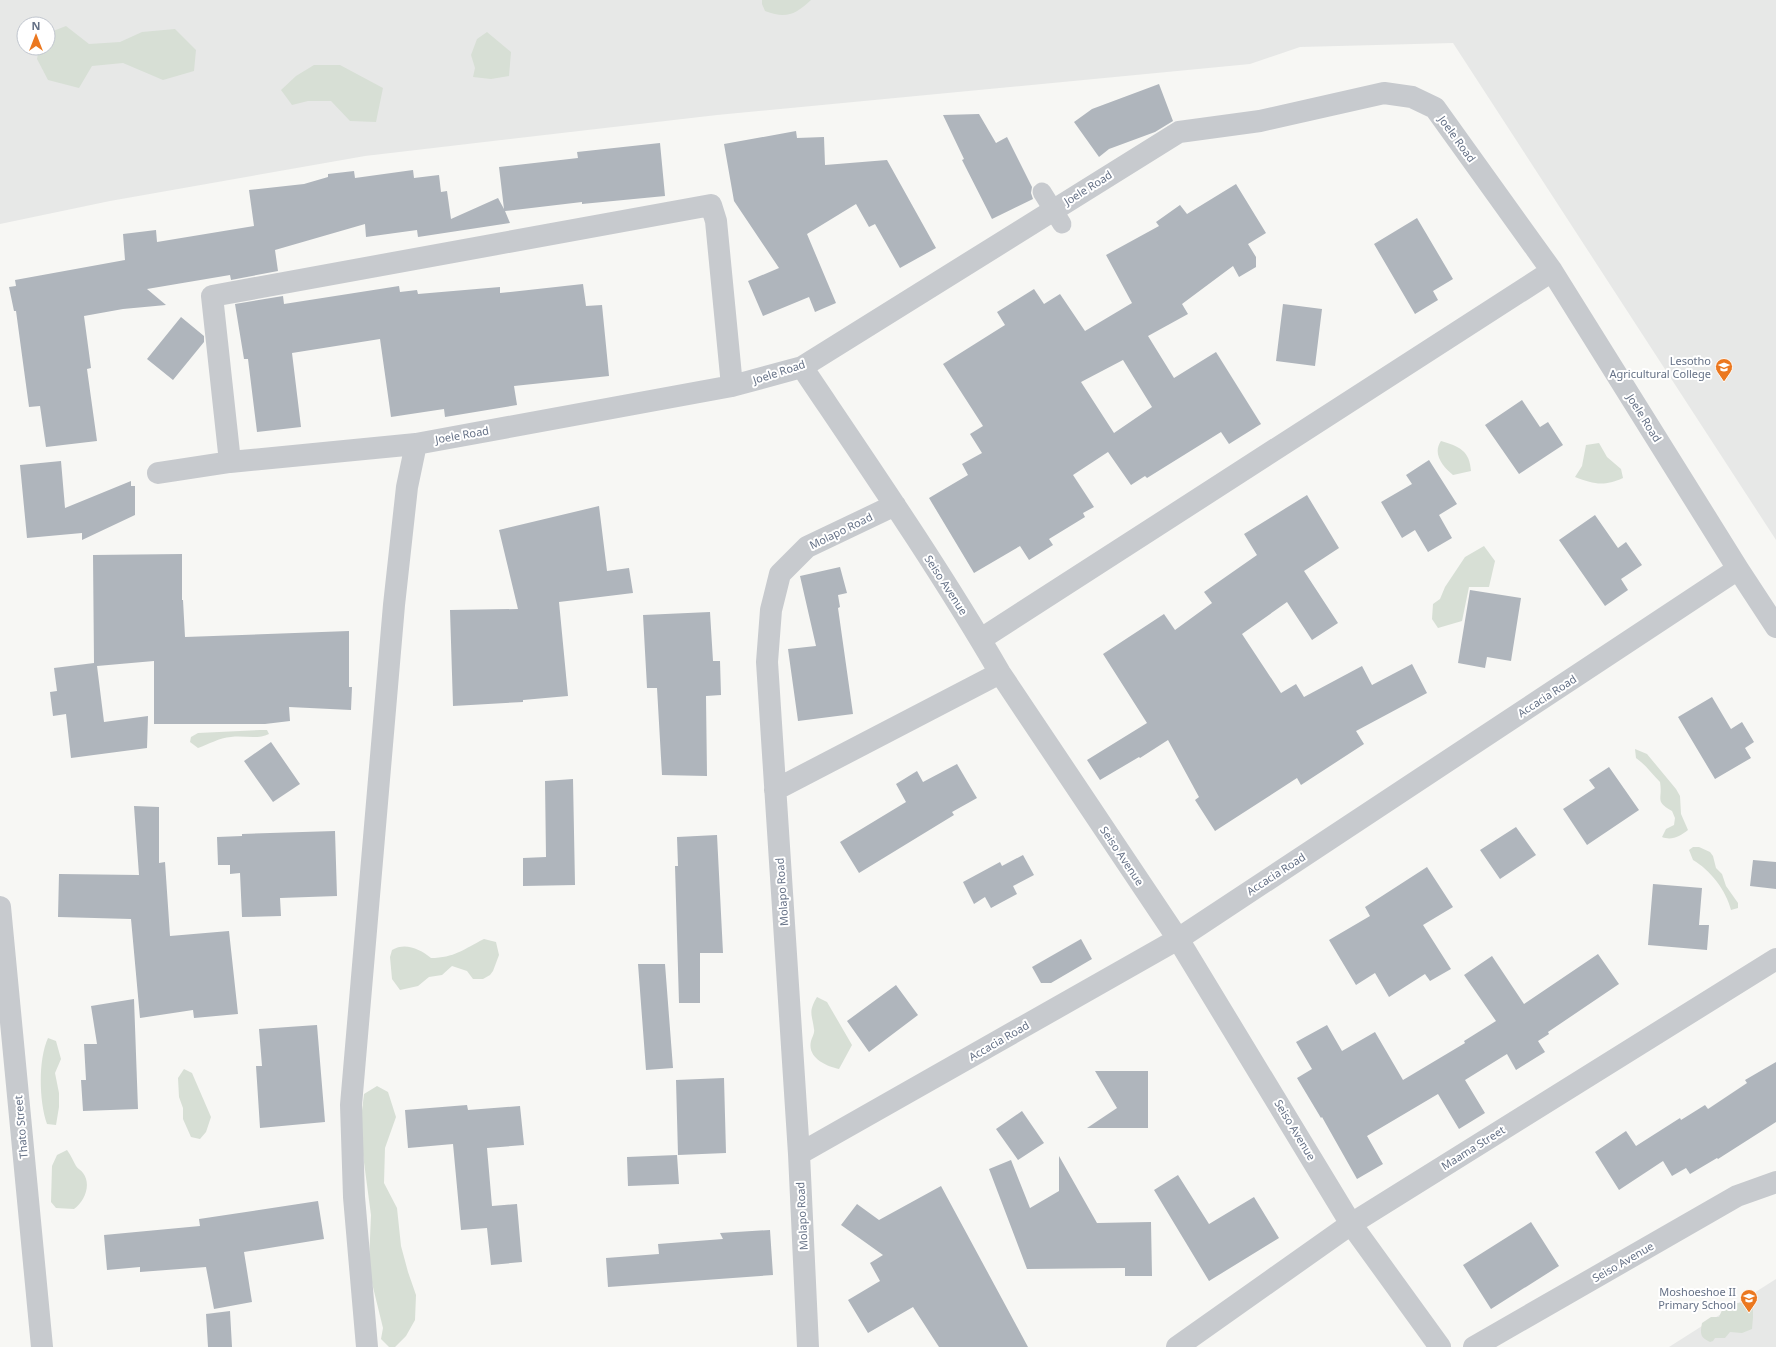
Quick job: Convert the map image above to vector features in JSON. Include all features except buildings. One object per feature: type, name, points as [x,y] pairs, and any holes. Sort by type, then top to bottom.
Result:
[{"type":"street","name":"Joele Road","points":[[158,473],[230,462],[416,444],[732,386],[802,367],[1053,209],[1179,132],[1260,121],[1384,93],[1412,97],[1435,108],[1552,272],[1776,627]]},
{"type":"street","points":[[230,462],[212,296],[711,205],[716,221],[732,386]]},
{"type":"street","points":[[981,639],[1552,272]]},
{"type":"street","name":"Seiso Avenue","points":[[802,367],[981,639],[1000,673],[1178,939],[1351,1224],[1440,1347]]},
{"type":"street","points":[[367,1347],[354,1197],[351,1105],[394,605],[407,487],[416,444]]},
{"type":"street","name":"Molapo Road","points":[[808,1347],[799,1154],[767,662],[771,610],[780,574],[807,548],[894,505]]},
{"type":"street","name":"Accacia Road","points":[[799,1154],[1178,939],[1738,569]]},
{"type":"street","points":[[775,790],[1000,673]]},
{"type":"street","name":"Thato Street","points":[[0,907],[42,1347]]},
{"type":"street","name":"Maama Street","points":[[1177,1347],[1351,1224],[1776,959]]},
{"type":"street","name":"Seiso Avenue","points":[[1474,1347],[1737,1196],[1776,1182]]},
{"type":"shaded area","name":"Lesotho Agricultural College","points":[[0,0],[1776,0],[1776,540],[1453,43],[1300,47],[1250,64],[717,115],[365,156],[110,201],[0,224]]},
{"type":"shaded area","points":[[762,0],[811,0],[795,12],[779,15],[765,11]]},
{"type":"shaded area","points":[[66,26],[89,44],[120,42],[142,32],[175,29],[196,50],[194,71],[163,80],[123,63],[92,66],[79,88],[48,80],[37,59],[38,56],[56,56],[56,30]]},
{"type":"shaded area","points":[[487,32],[511,52],[509,76],[491,79],[473,77],[475,68],[471,55],[477,39]]},
{"type":"shaded area","points":[[314,65],[340,65],[383,88],[376,122],[350,121],[331,101],[308,101],[292,105],[281,90],[296,76]]},
{"type":"shaded area","points":[[1441,441],[1458,447],[1466,454],[1471,471],[1453,475],[1449,472],[1442,464],[1438,455]]},
{"type":"shaded area","points":[[1599,443],[1607,457],[1621,469],[1623,478],[1610,483],[1599,484],[1575,477],[1582,466],[1586,445]]},
{"type":"shaded area","points":[[1484,546],[1495,561],[1489,587],[1469,587],[1462,621],[1438,628],[1432,619],[1433,604],[1440,599],[1445,587],[1465,557]]},
{"type":"shaded area","points":[[267,730],[269,734],[259,737],[227,738],[198,748],[190,742],[191,737],[198,733]]},
{"type":"shaded area","points":[[1635,749],[1647,754],[1680,796],[1681,814],[1688,830],[1679,836],[1673,838],[1662,837],[1666,829],[1674,825],[1675,818],[1672,811],[1666,808],[1660,800],[1660,782],[1636,758]]},
{"type":"shaded area","points":[[1693,847],[1699,847],[1710,852],[1713,856],[1716,868],[1722,874],[1726,886],[1738,903],[1738,908],[1731,910],[1725,895],[1716,881],[1705,869],[1693,860],[1689,850]]},
{"type":"shaded area","points":[[484,939],[496,942],[499,955],[493,971],[490,975],[483,979],[473,979],[467,971],[452,966],[442,975],[429,977],[418,986],[400,990],[392,979],[390,957],[392,950],[407,947],[417,949],[431,958],[439,958],[453,955]]},
{"type":"shaded area","points":[[817,997],[827,1002],[852,1045],[839,1069],[823,1063],[815,1057],[812,1052],[811,1041],[814,1030],[812,1006]]},
{"type":"shaded area","points":[[48,1038],[56,1041],[61,1059],[55,1073],[59,1093],[59,1107],[56,1125],[47,1124],[42,1104],[42,1057]]},
{"type":"shaded area","points":[[184,1069],[192,1073],[211,1117],[206,1132],[200,1139],[191,1137],[183,1119],[183,1108],[179,1097],[178,1078]]},
{"type":"shaded area","points":[[377,1086],[388,1092],[396,1117],[385,1148],[384,1183],[397,1208],[401,1246],[416,1295],[415,1320],[406,1336],[395,1347],[389,1347],[381,1339],[383,1328],[371,1279],[369,1262],[371,1215],[363,1155],[361,1119],[364,1094]]},
{"type":"shaded area","points":[[67,1150],[76,1166],[83,1173],[87,1183],[84,1198],[74,1209],[56,1208],[51,1202],[52,1166],[57,1155]]},
{"type":"shaded area","name":"Moshoeshoe II Primary School","points":[[1776,1279],[1776,1347],[1669,1347]]},
{"type":"shaded area","points":[[1734,1303],[1748,1303],[1753,1307],[1752,1329],[1742,1333],[1730,1332],[1725,1338],[1715,1338],[1710,1342],[1704,1338],[1701,1333],[1702,1323],[1711,1317],[1719,1317],[1723,1308]]},
{"type":"place","name":"Lesotho Agricultural College","points":[[1724,382]]},
{"type":"place","name":"Moshoeshoe II Primary School","points":[[1749,1313]]}]
